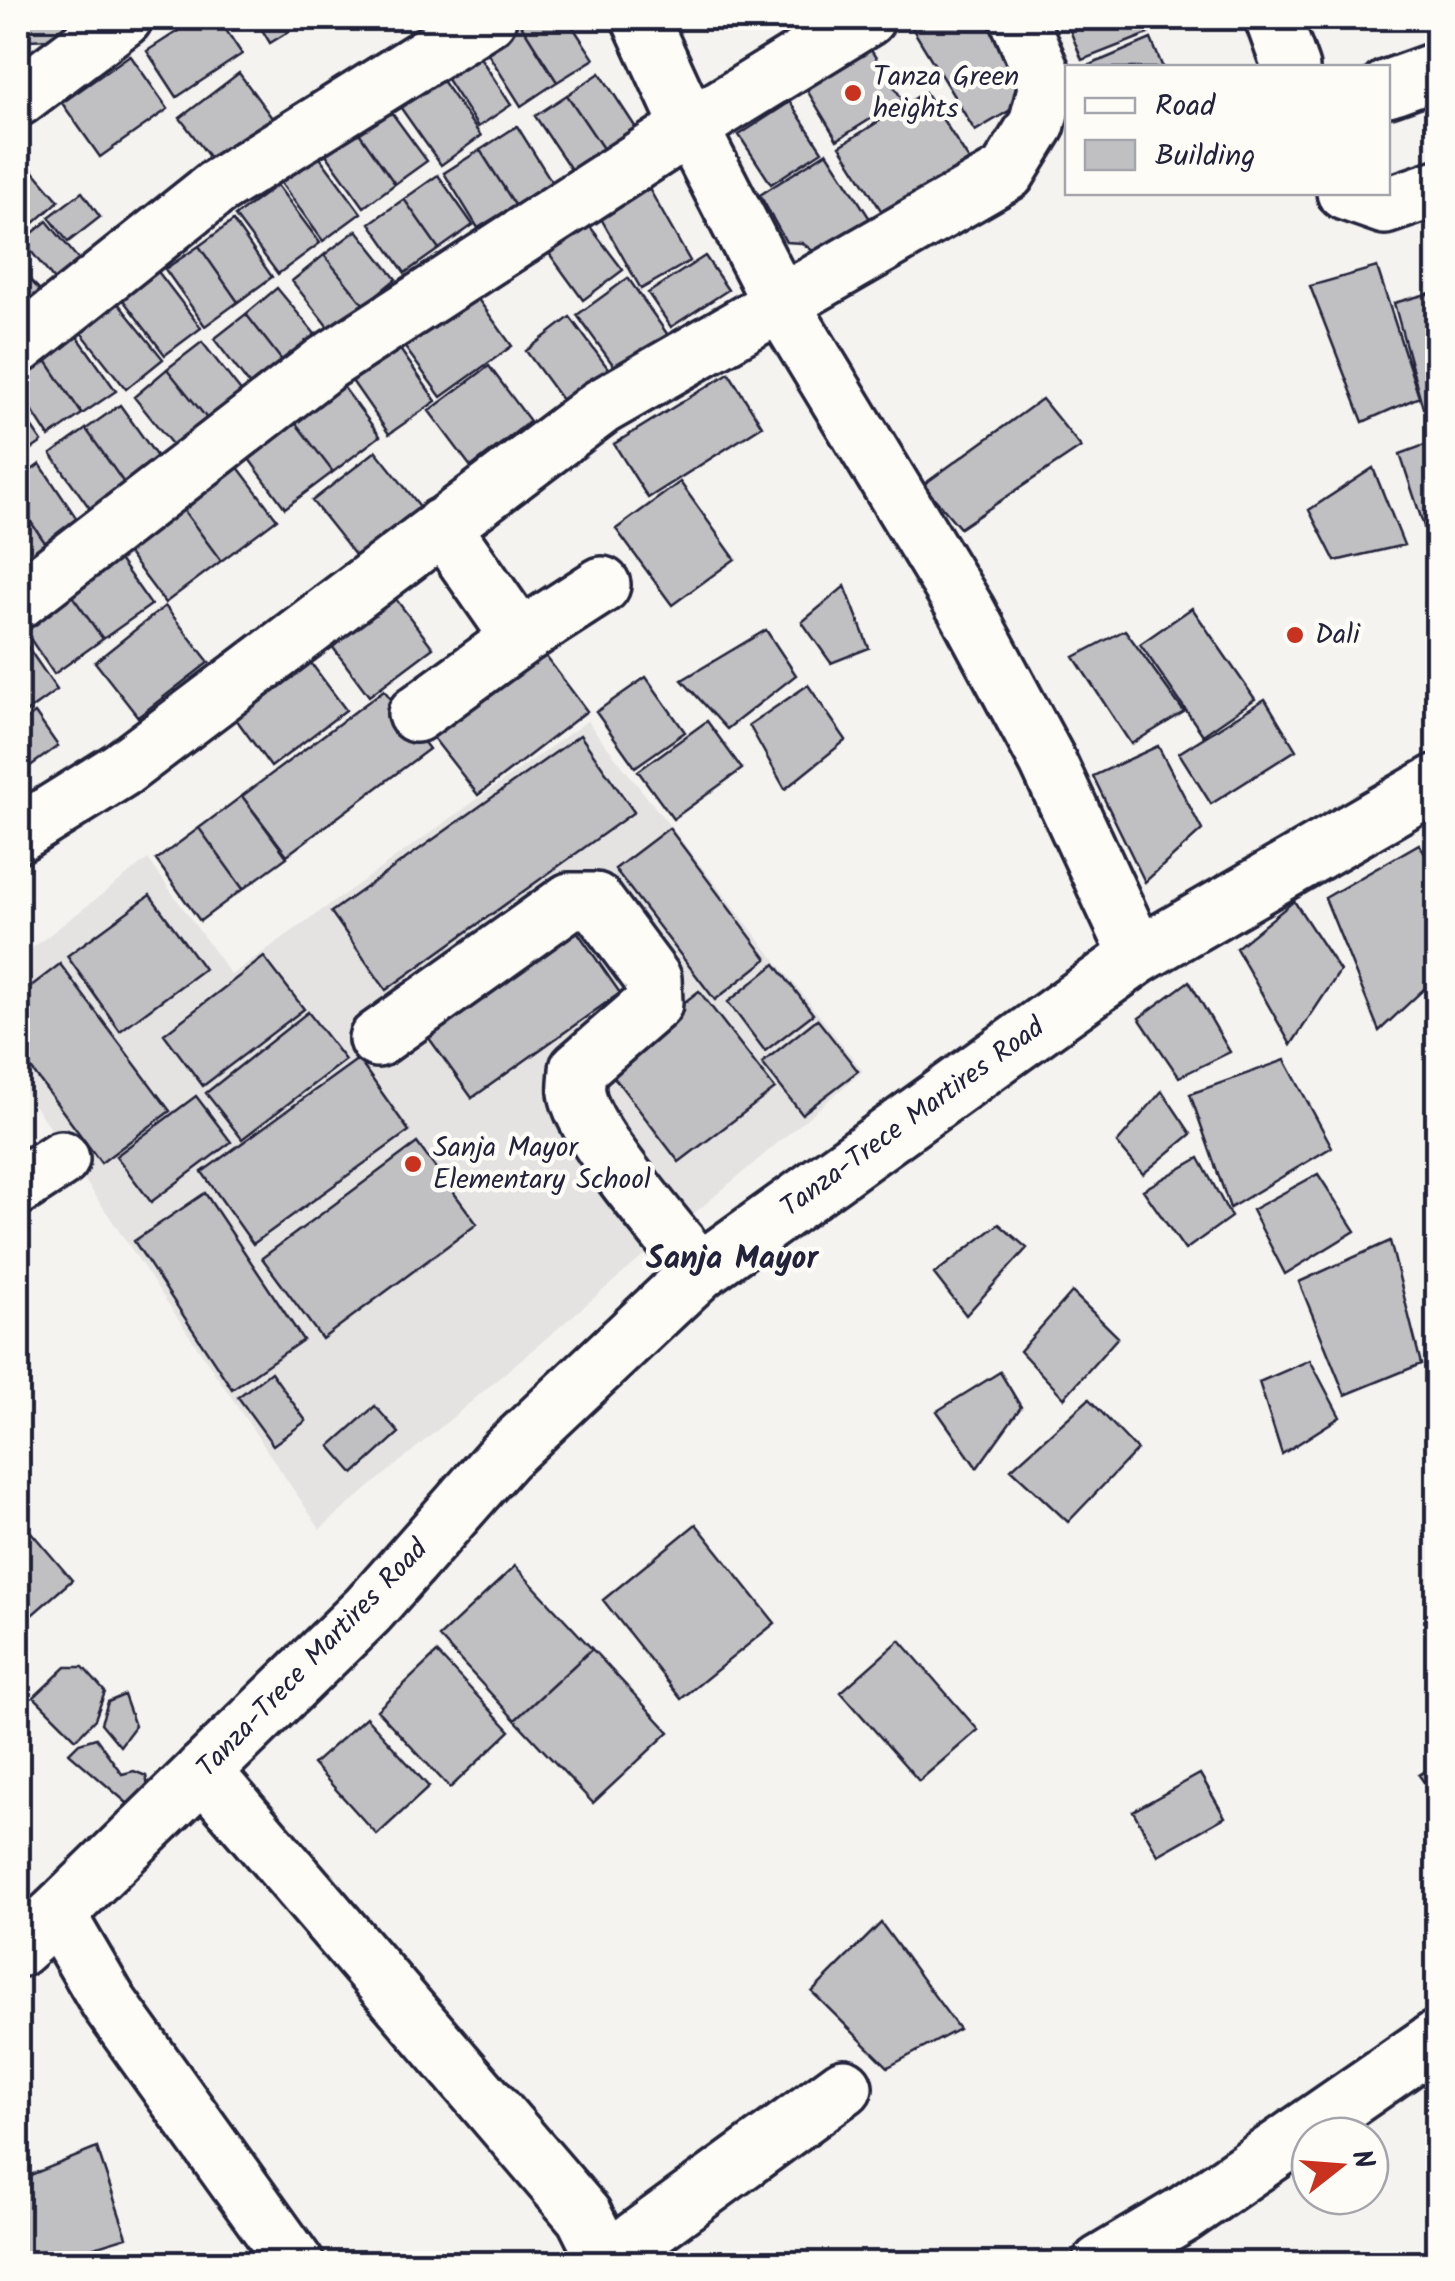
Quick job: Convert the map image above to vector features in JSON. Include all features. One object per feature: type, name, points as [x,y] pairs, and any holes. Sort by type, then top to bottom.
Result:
[{"type":"street","points":[[18,98],[124,18]]},
{"type":"street","points":[[18,346],[216,188],[488,18]]},
{"type":"street","points":[[640,18],[690,127],[781,304],[967,611],[1046,760],[1138,956]]},
{"type":"street","points":[[18,601],[326,363],[690,127],[867,18]]},
{"type":"street","points":[[18,834],[122,769],[601,406],[1007,173],[1037,124],[1046,85],[1018,18]]},
{"type":"street","points":[[1273,18],[1290,65]]},
{"type":"street","points":[[1390,87],[1438,70]]},
{"type":"street","points":[[1354,195],[1385,206],[1438,188]]},
{"type":"street","points":[[442,526],[520,638]]},
{"type":"street","points":[[416,714],[520,638],[602,586]]},
{"type":"street","name":"Tanza-Trece Martires Road","points":[[37,1931],[368,1610],[504,1456],[700,1271],[1138,956],[1438,782]]},
{"type":"street","points":[[377,1039],[570,901],[595,901],[652,979],[654,1003],[578,1069],[576,1094],[592,1127],[628,1180],[700,1271]]},
{"type":"street","points":[[203,1772],[584,2216],[607,2262],[844,2088]]},
{"type":"street","points":[[37,1931],[109,2003],[296,2264]]},
{"type":"street","points":[[1100,2264],[1184,2214],[1438,2038]]},
{"type":"shaded area","name":"Sanja Mayor Elementary School","points":[[587,721],[863,1071],[320,1529],[18,1081],[18,959],[148,859],[231,975]]},
{"type":"building","points":[[18,18],[80,18],[51,39],[28,40]]},
{"type":"building","points":[[198,18],[218,18],[242,54],[177,97],[147,51]]},
{"type":"building","points":[[255,18],[311,18],[270,43]]},
{"type":"building","points":[[567,18],[594,59],[557,82],[518,20]]},
{"type":"building","points":[[906,18],[986,18],[1034,96],[975,131]]},
{"type":"building","points":[[1065,18],[1141,18],[1148,34],[1082,60]]},
{"type":"building","points":[[518,20],[557,82],[521,106],[482,44]]},
{"type":"building","points":[[1151,39],[1162,65],[1090,65]]},
{"type":"building","name":"Tanza Green heights","points":[[869,47],[902,99],[837,140],[805,87]]},
{"type":"building","points":[[474,48],[511,105],[478,127],[441,70]]},
{"type":"building","points":[[130,55],[168,109],[100,157],[62,103]]},
{"type":"building","points":[[436,72],[481,136],[441,165],[396,101]]},
{"type":"building","points":[[239,73],[272,118],[213,162],[180,118]]},
{"type":"building","points":[[600,73],[636,128],[604,150],[567,95]]},
{"type":"building","points":[[925,92],[969,160],[884,215],[840,146]]},
{"type":"building","points":[[567,95],[604,150],[572,171],[535,116]]},
{"type":"building","points":[[790,102],[822,151],[771,184],[739,135]]},
{"type":"building","points":[[386,105],[427,161],[395,184],[355,127]]},
{"type":"building","points":[[517,126],[552,182],[515,205],[480,150]]},
{"type":"building","points":[[355,127],[395,184],[364,207],[323,150]]},
{"type":"building","points":[[480,150],[515,205],[478,228],[444,173]]},
{"type":"building","points":[[827,152],[872,222],[820,256],[802,243],[786,242],[760,195]]},
{"type":"building","points":[[18,153],[59,201],[32,225],[18,208]]},
{"type":"building","points":[[318,155],[361,213],[323,241],[281,183]]},
{"type":"building","points":[[438,175],[473,225],[439,249],[404,199]]},
{"type":"building","points":[[277,185],[320,243],[278,274],[235,216]]},
{"type":"building","points":[[648,187],[690,261],[641,289],[599,215]]},
{"type":"building","points":[[82,192],[100,217],[68,242],[49,217]]},
{"type":"building","points":[[404,199],[439,249],[405,273],[370,223]]},
{"type":"building","points":[[582,216],[623,270],[583,300],[543,245]]},
{"type":"building","points":[[47,221],[79,260],[54,280],[23,241]]},
{"type":"building","points":[[233,221],[272,277],[238,302],[199,246]]},
{"type":"building","points":[[357,230],[396,279],[364,305],[324,255]]},
{"type":"building","points":[[199,246],[238,302],[205,326],[165,269]]},
{"type":"building","points":[[324,255],[364,305],[331,331],[292,281]]},
{"type":"building","points":[[705,256],[728,290],[671,327],[648,293]]},
{"type":"building","points":[[153,265],[201,328],[165,355],[117,292]]},
{"type":"building","points":[[1377,267],[1419,397],[1363,422],[1310,286]]},
{"type":"building","points":[[18,268],[44,294],[18,319]]},
{"type":"building","points":[[628,278],[670,338],[619,373],[577,315]]},
{"type":"building","points":[[467,284],[512,346],[441,397],[396,335]]},
{"type":"building","points":[[277,288],[320,340],[287,367],[246,314]]},
{"type":"building","points":[[1438,291],[1438,404],[1423,408],[1394,303]]},
{"type":"building","points":[[113,297],[163,359],[126,389],[76,326]]},
{"type":"building","points":[[246,314],[287,367],[255,392],[214,339]]},
{"type":"building","points":[[570,317],[610,371],[565,404],[526,351]]},
{"type":"building","points":[[75,333],[116,391],[82,414],[43,356]]},
{"type":"building","points":[[202,342],[247,399],[213,426],[167,369]]},
{"type":"building","points":[[395,342],[436,401],[389,434],[348,375]]},
{"type":"building","points":[[43,356],[82,414],[49,437],[18,389],[18,373]]},
{"type":"building","points":[[489,366],[530,421],[471,467],[429,411]]},
{"type":"building","points":[[167,369],[213,426],[179,453],[134,397]]},
{"type":"building","points":[[729,373],[762,426],[648,498],[614,444]]},
{"type":"building","points":[[339,381],[380,436],[333,472],[291,417]]},
{"type":"building","points":[[1042,399],[1081,447],[960,528],[923,485]]},
{"type":"building","points":[[120,405],[160,461],[126,486],[86,429]]},
{"type":"building","points":[[18,407],[42,442],[18,459]]},
{"type":"building","points":[[291,417],[333,472],[285,508],[244,452]]},
{"type":"building","points":[[86,429],[126,486],[91,510],[51,454]]},
{"type":"building","points":[[1438,440],[1438,569],[1400,454]]},
{"type":"building","points":[[376,451],[422,509],[359,560],[312,501]]},
{"type":"building","points":[[231,458],[277,519],[221,561],[176,500]]},
{"type":"building","points":[[40,464],[81,525],[48,547],[18,503],[18,480]]},
{"type":"building","points":[[1373,468],[1404,545],[1335,561],[1309,510]]},
{"type":"building","points":[[680,482],[735,559],[672,605],[616,529]]},
{"type":"building","points":[[176,500],[221,561],[165,603],[120,543]]},
{"type":"building","points":[[18,503],[48,547],[18,568]]},
{"type":"building","points":[[108,544],[151,605],[103,639],[60,579]]},
{"type":"building","points":[[60,579],[103,639],[54,674],[18,621]]},
{"type":"building","points":[[845,586],[869,648],[831,663],[802,622]]},
{"type":"building","points":[[389,590],[433,648],[369,696],[326,638]]},
{"type":"building","points":[[165,606],[209,662],[138,717],[95,662]]},
{"type":"building","points":[[1192,608],[1255,699],[1203,735],[1140,644]]},
{"type":"building","points":[[766,630],[796,675],[727,729],[682,680]]},
{"type":"building","points":[[1125,630],[1184,712],[1131,744],[1074,657]]},
{"type":"building","points":[[18,633],[57,690],[18,718]]},
{"type":"building","points":[[538,646],[587,711],[478,795],[428,731]]},
{"type":"building","points":[[308,659],[346,710],[271,767],[233,715]]},
{"type":"building","points":[[646,677],[685,732],[635,767],[596,712]]},
{"type":"building","points":[[808,685],[846,740],[785,789],[749,725]]},
{"type":"building","points":[[384,690],[429,749],[287,855],[242,796]]},
{"type":"building","points":[[1265,699],[1296,750],[1211,804],[1179,753]]},
{"type":"building","points":[[35,713],[58,746],[22,772],[18,766],[18,725]]},
{"type":"building","points":[[707,721],[742,769],[673,819],[638,771]]},
{"type":"building","points":[[580,735],[634,812],[386,990],[331,912]]},
{"type":"building","points":[[1158,746],[1202,830],[1145,882],[1093,776]]},
{"type":"building","points":[[242,796],[287,857],[243,889],[199,828]]},
{"type":"building","points":[[199,828],[243,889],[200,921],[156,860]]},
{"type":"building","points":[[669,828],[767,959],[715,1000],[615,869]]},
{"type":"building","points":[[1419,844],[1438,873],[1438,976],[1379,1031],[1325,898]]},
{"type":"building","points":[[150,895],[204,969],[120,1031],[67,956]]},
{"type":"building","points":[[1294,901],[1340,971],[1291,1045],[1236,948]]},
{"type":"building","points":[[565,914],[620,993],[472,1098],[416,1020]]},
{"type":"building","points":[[264,957],[304,1009],[203,1086],[164,1034]]},
{"type":"building","points":[[60,964],[170,1111],[101,1163],[18,1051],[18,996]]},
{"type":"building","points":[[775,964],[813,1014],[765,1051],[728,1002]]},
{"type":"building","points":[[1189,981],[1230,1052],[1179,1077],[1139,1018]]},
{"type":"building","points":[[699,991],[775,1089],[679,1162],[604,1064]]},
{"type":"building","points":[[308,1012],[345,1060],[242,1139],[206,1093]]},
{"type":"building","points":[[817,1019],[858,1071],[802,1114],[762,1063]]},
{"type":"building","points":[[358,1059],[409,1131],[253,1244],[202,1172]]},
{"type":"building","points":[[1285,1060],[1332,1147],[1230,1208],[1190,1094]]},
{"type":"building","points":[[1162,1091],[1191,1134],[1143,1174],[1117,1143]]},
{"type":"building","points":[[196,1096],[231,1142],[151,1202],[116,1156]]},
{"type":"building","points":[[417,1143],[477,1224],[322,1339],[262,1258]]},
{"type":"building","points":[[1199,1158],[1231,1217],[1185,1250],[1143,1190]]},
{"type":"building","points":[[1318,1174],[1355,1231],[1285,1274],[1252,1210]]},
{"type":"building","points":[[205,1193],[303,1340],[232,1389],[134,1241]]},
{"type":"building","points":[[999,1224],[1027,1248],[966,1315],[934,1274]]},
{"type":"building","points":[[1390,1241],[1421,1364],[1345,1395],[1299,1282]]},
{"type":"building","points":[[1072,1292],[1118,1337],[1064,1398],[1020,1351]]},
{"type":"building","points":[[1310,1360],[1340,1417],[1282,1454],[1259,1382]]},
{"type":"building","points":[[271,1372],[306,1421],[273,1445],[238,1397]]},
{"type":"building","points":[[1000,1372],[1021,1407],[977,1468],[937,1411]]},
{"type":"building","points":[[1089,1399],[1137,1450],[1068,1522],[1011,1469]]},
{"type":"building","points":[[375,1406],[399,1433],[354,1474],[330,1446]]},
{"type":"building","points":[[696,1524],[775,1623],[681,1699],[603,1600]]},
{"type":"building","points":[[31,1532],[72,1580],[25,1621],[18,1612],[18,1544]]},
{"type":"building","points":[[515,1566],[592,1649],[515,1720],[439,1637]]},
{"type":"building","points":[[900,1640],[978,1730],[919,1781],[841,1692]]},
{"type":"building","points":[[592,1649],[669,1732],[593,1803],[515,1720]]},
{"type":"building","points":[[437,1653],[510,1731],[450,1788],[377,1710]]},
{"type":"building","points":[[1438,1658],[1438,1726],[1434,1727],[1429,1662]]},
{"type":"building","points":[[66,1667],[83,1667],[105,1692],[95,1719],[76,1739],[34,1697]]},
{"type":"building","points":[[124,1695],[135,1726],[120,1746],[101,1723],[108,1702]]},
{"type":"building","points":[[366,1717],[429,1787],[377,1835],[313,1764]]},
{"type":"building","points":[[96,1738],[122,1774],[134,1771],[146,1776],[149,1791],[127,1803],[69,1753],[79,1743]]},
{"type":"building","points":[[1438,1763],[1438,1802],[1419,1775]]},
{"type":"building","points":[[1200,1774],[1225,1817],[1158,1855],[1133,1811]]},
{"type":"building","points":[[881,1923],[959,2029],[888,2067],[812,1992]]},
{"type":"building","points":[[97,2148],[127,2237],[39,2264],[18,2264],[18,2180]]},
{"type":"place","name":"Tanza Green heights","points":[[853,93]]},
{"type":"place","name":"Dali","points":[[1295,635]]},
{"type":"place","name":"Sanja Mayor Elementary School","points":[[413,1164]]},
{"type":"district","name":"Sanja Mayor","points":[[732,1259]]}]
